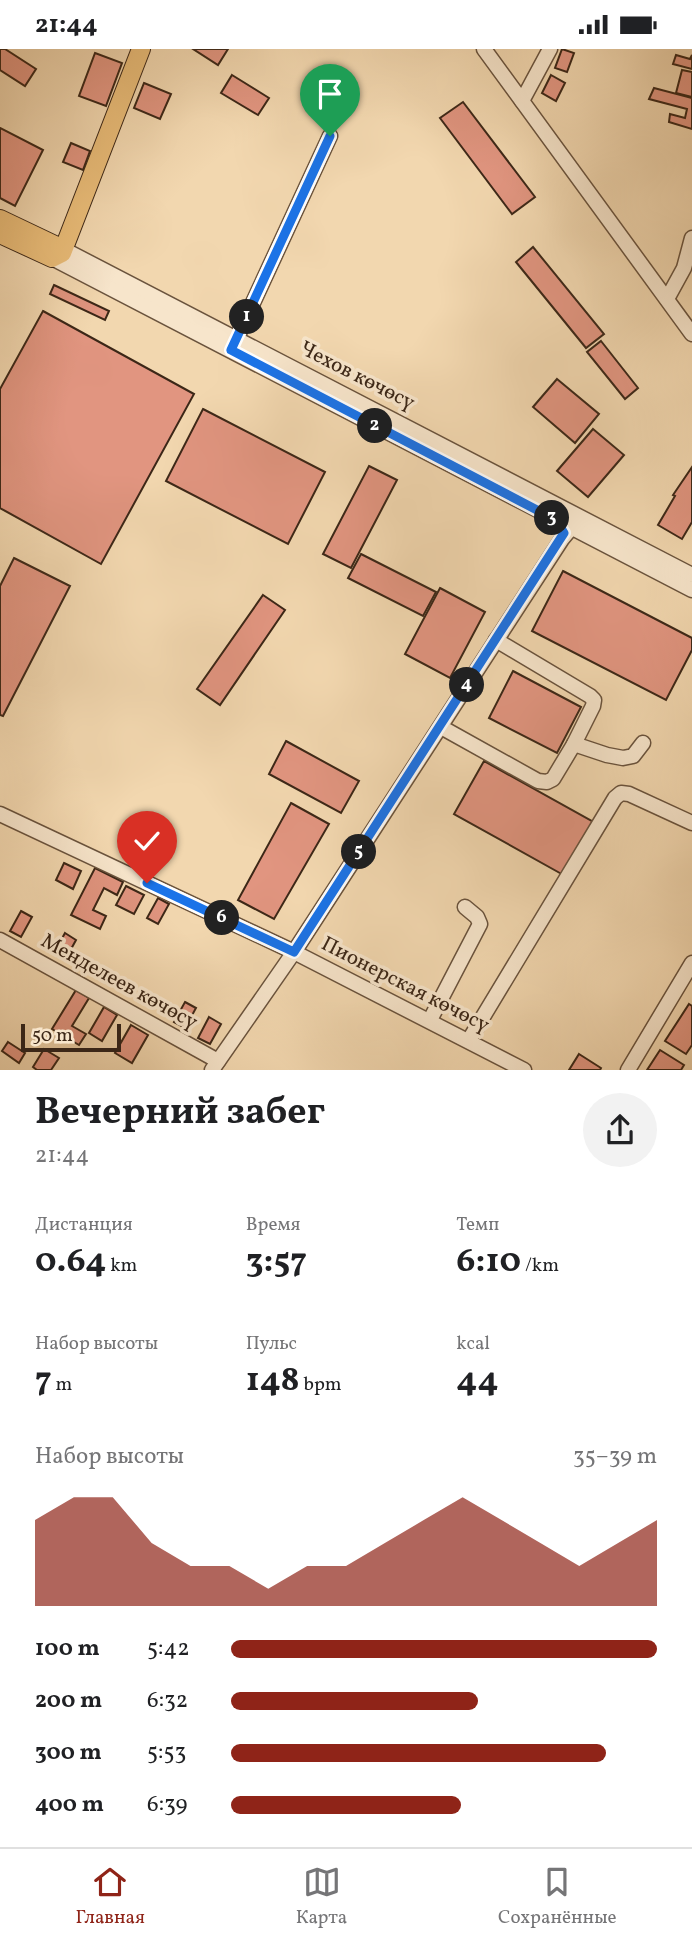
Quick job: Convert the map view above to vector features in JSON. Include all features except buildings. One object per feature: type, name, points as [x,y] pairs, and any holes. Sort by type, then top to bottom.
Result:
[{"type":"main road","points":[[0,234],[58,254],[141,49]]},
{"type":"main road","name":"Чехов көчөсү","points":[[0,219],[58,254]]},
{"type":"street","points":[[484,49],[692,334]]},
{"type":"street","points":[[522,101],[550,49]]},
{"type":"street","points":[[234,345],[330,136]]},
{"type":"street","points":[[667,299],[684,268],[692,238]]},
{"type":"street","name":"Чехов көчөсү","points":[[58,254],[692,590]]},
{"type":"street","name":"Чехов көчөсү","points":[[571,524],[692,575]]},
{"type":"street","points":[[215,1066],[294,952],[571,524]]},
{"type":"street","points":[[440,727],[538,781],[547,782],[553,779],[575,744],[594,700],[496,640]]},
{"type":"street","points":[[575,744],[623,758],[633,756],[643,743]]},
{"type":"street","points":[[469,1040],[615,798],[621,793],[629,794],[692,824]]},
{"type":"street","name":"Пионерская көчөсү","points":[[0,814],[294,952],[524,1070]]},
{"type":"street","points":[[430,1020],[480,923],[465,907]]},
{"type":"street","name":"Менделеев көчөсү","points":[[0,940],[215,1066]]},
{"type":"street","points":[[628,1070],[692,963]]},
{"type":"route","points":[[147,883],[294,952],[564,533],[556,520],[231,350],[330,136]]}]
